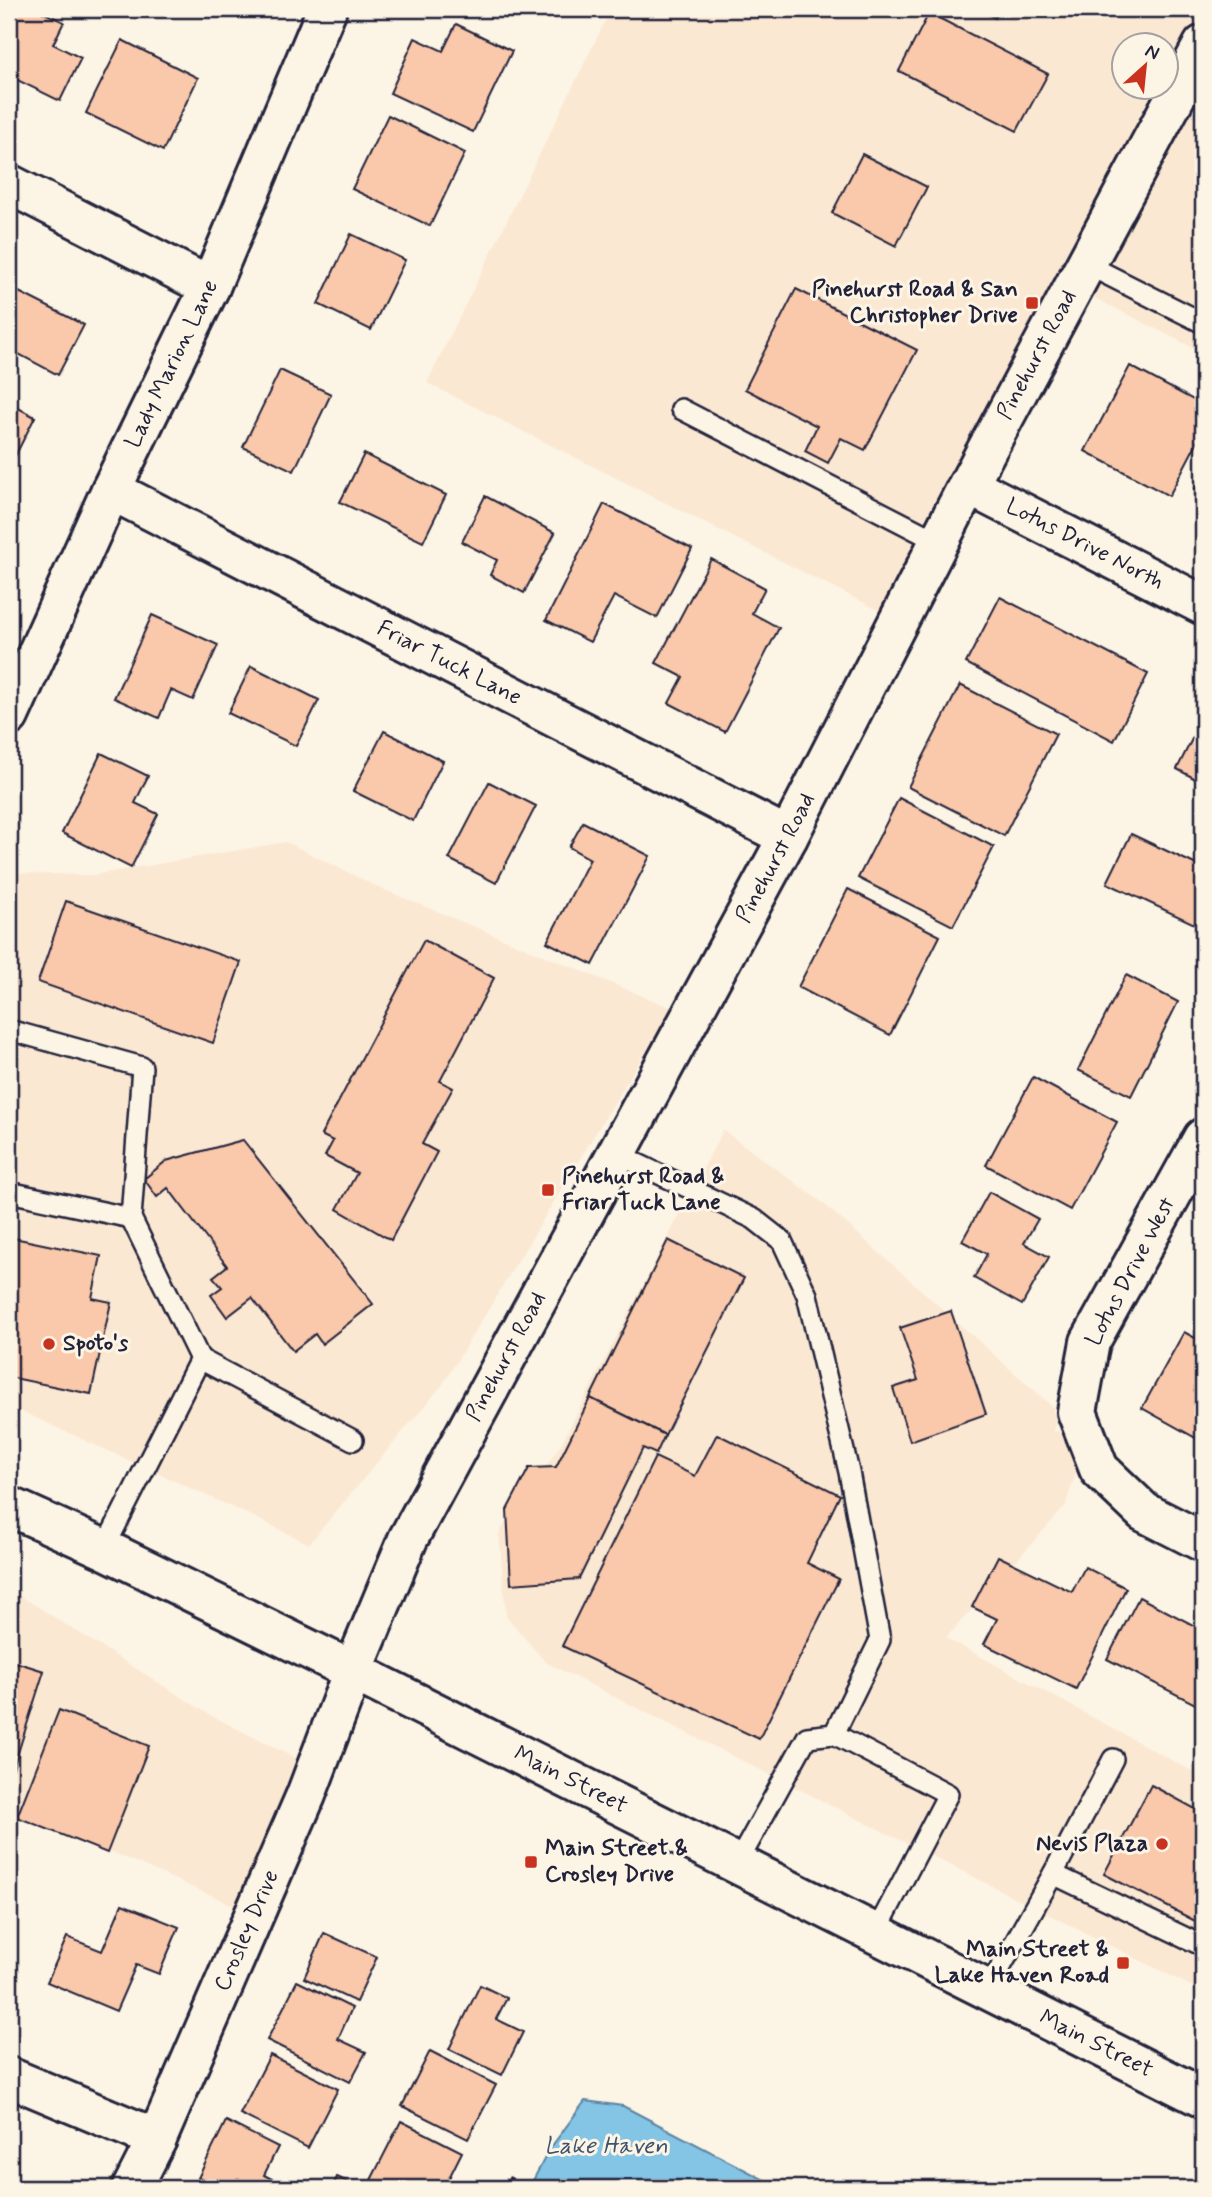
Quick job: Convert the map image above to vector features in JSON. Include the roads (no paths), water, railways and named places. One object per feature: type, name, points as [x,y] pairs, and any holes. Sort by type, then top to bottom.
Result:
[{"type":"street","name":"Lady Marion Lane","points":[[9,716],[111,490],[210,287],[327,9]]},
{"type":"street","name":"Pinehurst Road","points":[[353,1671],[408,1539],[788,837],[968,485],[1203,45]]},
{"type":"street","points":[[9,184],[210,287]]},
{"type":"street","name":"Lotus Drive North","points":[[968,485],[1203,605]]},
{"type":"street","name":"Friar Tuck Lane","points":[[111,490],[788,837]]},
{"type":"street","name":"Lotus Drive West","points":[[1203,1138],[1090,1342],[1077,1412],[1099,1468],[1144,1513],[1203,1542]]},
{"type":"street","name":"Main Street","points":[[9,1506],[104,1549],[353,1671],[1203,2098]]},
{"type":"street","name":"Crosley Drive","points":[[132,2188],[157,2139],[306,1796],[353,1671]]},
{"type":"street","points":[[9,2077],[157,2139]]},
{"type":"lane","points":[[1086,264],[1201,315]]},
{"type":"lane","points":[[681,409],[939,542]]},
{"type":"lane","points":[[9,1030],[142,1067],[131,1218],[200,1359],[353,1440]]},
{"type":"lane","points":[[617,1154],[754,1219],[782,1241],[807,1295],[849,1472],[880,1640],[834,1734]]},
{"type":"lane","points":[[9,1192],[131,1218]]},
{"type":"lane","points":[[104,1549],[200,1359]]},
{"type":"lane","points":[[737,1864],[807,1737],[834,1734],[948,1794],[875,1934]]},
{"type":"lane","points":[[988,1990],[1113,1759]]},
{"type":"lane","points":[[1053,1874],[1203,1947]]},
{"type":"water","name":"Lake Haven","points":[[585,2101],[623,2106],[780,2188],[529,2188],[549,2150]]},
{"type":"place","name":"Pinehurst Road & San Christopher Drive","points":[[1032,303]]},
{"type":"place","name":"Pinehurst Road & Friar Tuck Lane","points":[[548,1190]]},
{"type":"place","name":"Spoto's","points":[[49,1344]]},
{"type":"place","name":"Nevis Plaza","points":[[1162,1844]]},
{"type":"place","name":"Main Street & Crosley Drive","points":[[531,1862]]},
{"type":"place","name":"Main Street & Lake Haven Road","points":[[1123,1963]]}]
